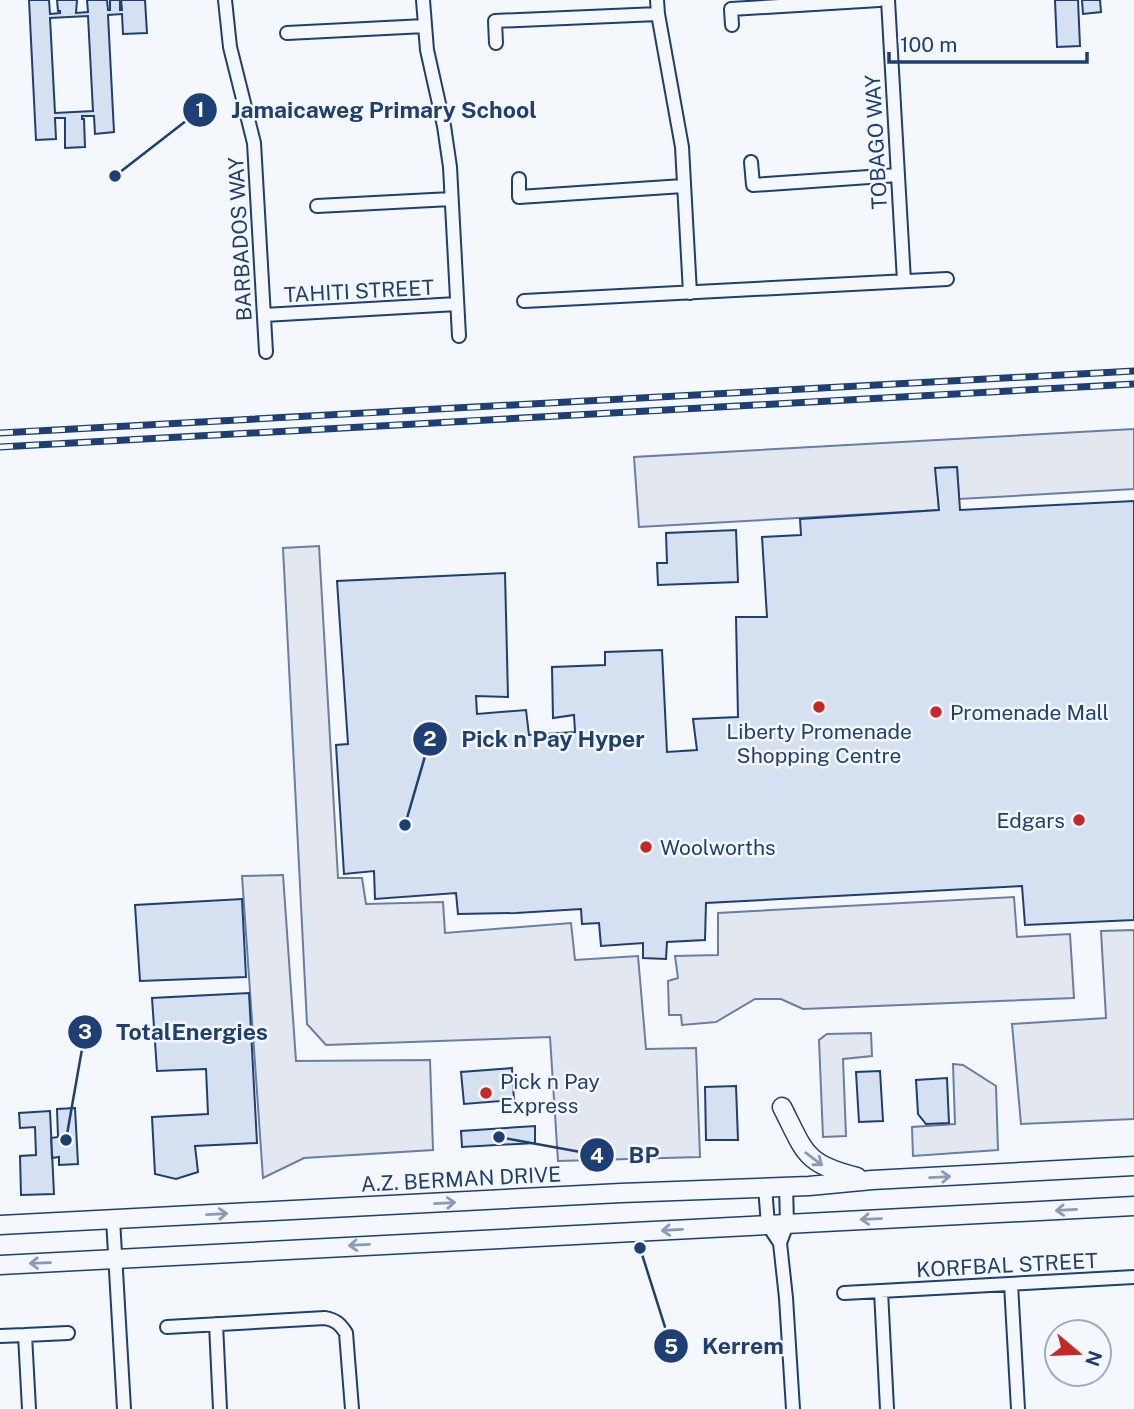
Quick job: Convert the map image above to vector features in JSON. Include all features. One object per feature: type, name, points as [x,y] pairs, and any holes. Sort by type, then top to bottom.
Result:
[{"type":"main road","points":[[782,1107],[804,1151],[815,1160],[827,1168],[872,1180]]},
{"type":"main road","name":"A.Z. BERMAN DRIVE","points":[[0,1226],[1134,1166]]},
{"type":"main road","points":[[0,1265],[1134,1206]]},
{"type":"street","name":"BARBADOS WAY","points":[[225,0],[230,47],[254,143],[265,352]]},
{"type":"street","points":[[423,0],[427,50],[450,167],[459,336]]},
{"type":"street","points":[[732,25],[731,9],[879,0]]},
{"type":"street","name":"TOBAGO WAY","points":[[888,0],[904,281]]},
{"type":"street","points":[[496,43],[495,21],[657,7],[682,147],[690,293]]},
{"type":"street","points":[[287,33],[425,26]]},
{"type":"street","points":[[751,162],[752,185],[898,175]]},
{"type":"street","points":[[519,179],[519,197],[683,186]]},
{"type":"street","points":[[317,206],[452,199]]},
{"type":"street","points":[[524,302],[947,279]]},
{"type":"street","name":"TAHITI STREET","points":[[264,315],[457,304]]},
{"type":"street","points":[[786,1186],[787,1224],[780,1243],[793,1409]]},
{"type":"street","points":[[765,1187],[768,1225],[780,1243]]},
{"type":"street","points":[[113,1219],[124,1409]]},
{"type":"street","name":"KORFBAL STREET","points":[[844,1293],[1134,1277]]},
{"type":"street","points":[[1011,1284],[1018,1409]]},
{"type":"street","points":[[881,1291],[887,1409]]},
{"type":"street","points":[[167,1327],[325,1318],[333,1320],[340,1324],[348,1339],[352,1409]]},
{"type":"street","points":[[216,1324],[220,1409]]},
{"type":"street","points":[[0,1336],[68,1333]]},
{"type":"street","points":[[25,1335],[29,1409]]},
{"type":"shaded area","points":[[1134,429],[1134,489],[959,499],[957,467],[936,468],[939,510],[639,527],[634,457]]},
{"type":"shaded area","points":[[319,546],[338,878],[362,878],[366,904],[443,902],[445,933],[571,923],[575,960],[638,956],[646,1049],[696,1048],[700,1157],[558,1161],[550,1037],[326,1045],[307,1024],[283,548]]},
{"type":"shaded area","points":[[283,875],[296,1061],[430,1060],[433,1150],[304,1158],[263,1178],[242,876]]},
{"type":"shaded area","points":[[1014,897],[1017,937],[1070,934],[1074,998],[803,1009],[781,999],[755,999],[716,1022],[682,1025],[681,1015],[669,1015],[668,981],[678,978],[675,956],[718,955],[718,913]]},
{"type":"shaded area","points":[[1134,930],[1134,1119],[1021,1124],[1012,1024],[1106,1018],[1101,931]]},
{"type":"shaded area","points":[[871,1033],[872,1056],[843,1059],[846,1136],[823,1137],[819,1040],[827,1034]]},
{"type":"shaded area","points":[[953,1064],[963,1065],[996,1086],[998,1150],[913,1156],[912,1127],[955,1124]]},
{"type":"building","points":[[29,0],[49,0],[50,14],[60,13],[57,0],[77,0],[76,13],[88,12],[87,0],[107,0],[110,10],[110,0],[120,0],[122,10],[121,0],[145,0],[147,33],[123,34],[122,14],[108,15],[114,132],[95,134],[94,116],[82,116],[85,147],[65,148],[65,118],[55,118],[56,139],[36,140]],"holes":[[[88,16],[93,111],[55,113],[50,18]]]},
{"type":"building","points":[[1055,0],[1078,0],[1080,46],[1057,47]]},
{"type":"building","points":[[1082,0],[1100,0],[1101,12],[1083,14]]},
{"type":"building","name":"Promenade Mall","points":[[957,467],[960,510],[1134,501],[1134,920],[1025,925],[1022,886],[706,903],[705,940],[667,942],[666,959],[643,958],[643,943],[601,946],[599,923],[582,924],[581,909],[458,914],[456,893],[375,899],[374,871],[344,874],[336,745],[348,744],[337,581],[505,573],[508,697],[476,696],[477,714],[526,710],[529,735],[575,732],[574,715],[553,718],[552,667],[605,665],[605,652],[662,650],[667,752],[697,750],[693,719],[738,717],[736,617],[767,617],[762,537],[801,535],[800,519],[939,510],[935,468]]},
{"type":"building","points":[[736,530],[738,582],[658,585],[657,563],[667,563],[666,533]]},
{"type":"building","points":[[242,899],[246,977],[140,981],[135,905]]},
{"type":"building","points":[[249,993],[257,1143],[195,1146],[198,1172],[176,1179],[155,1174],[152,1117],[208,1114],[206,1069],[157,1071],[152,998]]},
{"type":"building","points":[[512,1068],[514,1100],[464,1104],[461,1072]]},
{"type":"building","points":[[880,1071],[883,1121],[859,1122],[856,1072]]},
{"type":"building","points":[[947,1078],[949,1123],[926,1124],[918,1114],[916,1080]]},
{"type":"building","points":[[736,1086],[738,1140],[706,1140],[705,1087]]},
{"type":"building","points":[[75,1108],[78,1164],[59,1165],[59,1157],[52,1158],[51,1138],[58,1137],[57,1109]]},
{"type":"building","points":[[50,1111],[54,1194],[21,1195],[20,1156],[36,1155],[35,1127],[20,1128],[19,1113]]},
{"type":"building","points":[[535,1126],[535,1143],[462,1147],[461,1131]]},
{"type":"railway","points":[[0,433],[1134,371]]},
{"type":"railway","points":[[0,447],[1134,384]]},
{"type":"place","name":"Jamaicaweg Primary School","points":[[115,176]]},
{"type":"place","name":"Liberty Promenade Shopping Centre","points":[[819,707]]},
{"type":"place","name":"Promenade Mall","points":[[936,712]]},
{"type":"place","name":"Edgars","points":[[1079,820]]},
{"type":"place","name":"Pick n Pay Hyper","points":[[405,825]]},
{"type":"place","name":"Woolworths","points":[[646,847]]},
{"type":"place","name":"Pick n Pay Express","points":[[486,1093]]},
{"type":"place","name":"BP","points":[[499,1137]]},
{"type":"place","name":"TotalEnergies","points":[[66,1140]]},
{"type":"place","name":"Kerrem","points":[[640,1248]]}]
